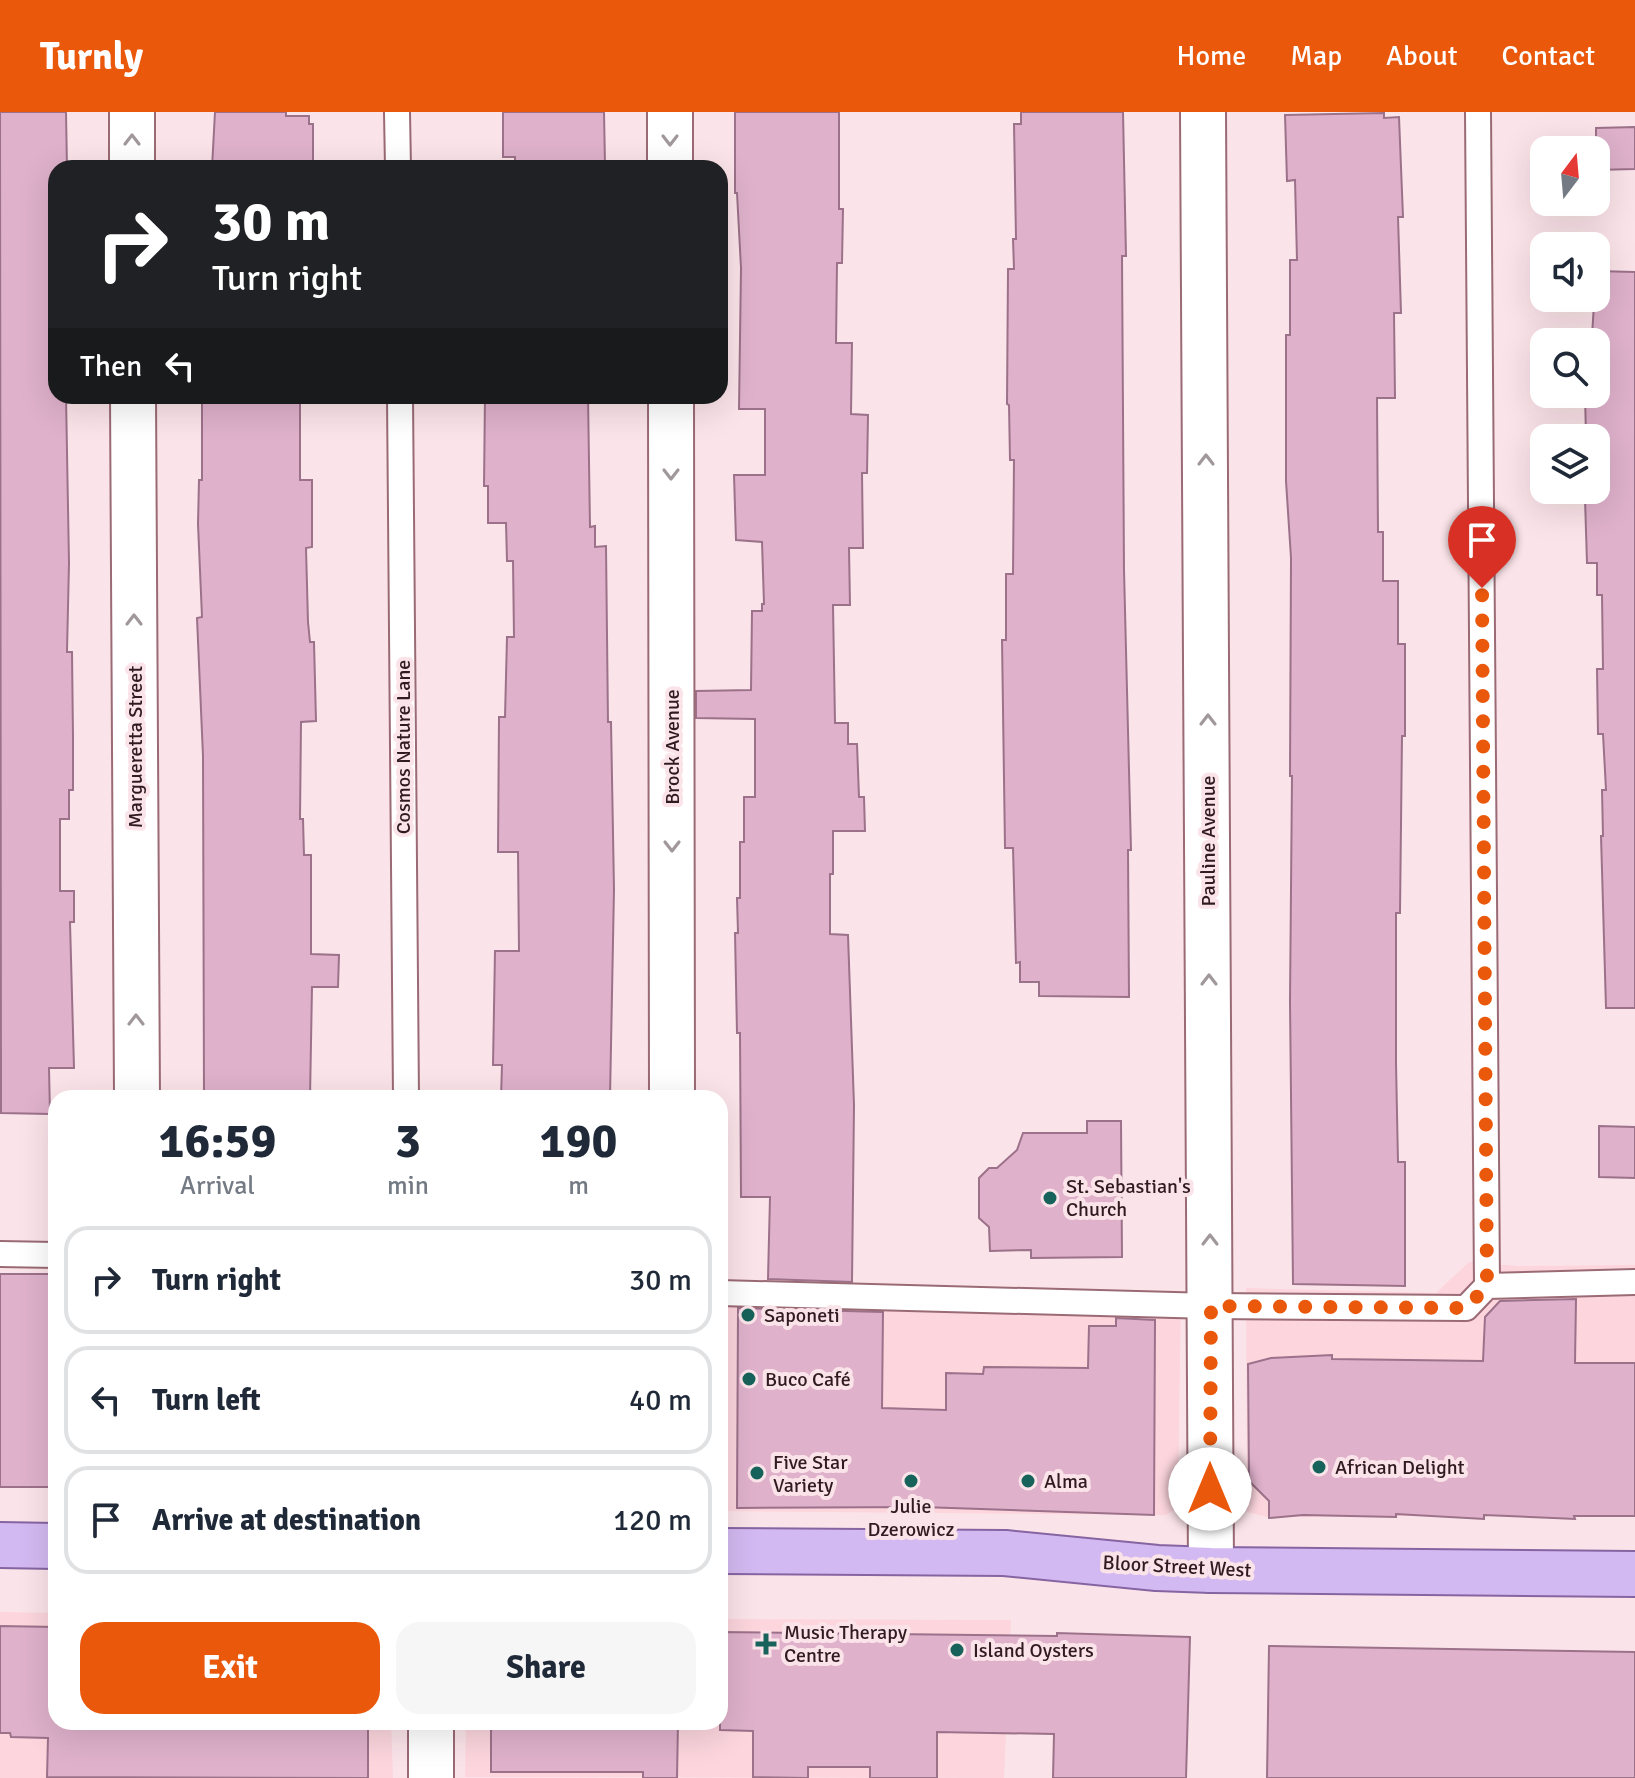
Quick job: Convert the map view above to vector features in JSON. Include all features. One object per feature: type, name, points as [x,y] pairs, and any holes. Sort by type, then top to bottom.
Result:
[{"type":"main road","points":[[0,1545],[48,1546]]},
{"type":"main road","name":"Bloor Street West","points":[[728,1551],[1005,1553],[1157,1568],[1211,1570],[1635,1574]]},
{"type":"street","points":[[132,112],[132,160]]},
{"type":"street","points":[[670,112],[670,160]]},
{"type":"street","name":"Pauline Avenue","points":[[1203,112],[1211,1570]]},
{"type":"street","name":"Margueretta Street","points":[[133,404],[137,1090]]},
{"type":"street","name":"Brock Avenue","points":[[671,404],[672,1090]]},
{"type":"street","points":[[431,1730],[431,1778]]},
{"type":"lane","points":[[397,112],[398,160]]},
{"type":"lane","points":[[728,1293],[1211,1306],[1466,1308],[1487,1286],[1478,112]]},
{"type":"lane","name":"Cosmos Nature Lane","points":[[400,404],[406,1090]]},
{"type":"lane","points":[[0,1254],[48,1255]]},
{"type":"lane","points":[[1487,1286],[1635,1282]]},
{"type":"shaded area","points":[[1469,1262],[1518,1266],[1635,1265],[1635,1514],[1267,1517],[1247,1512],[1246,1288],[1436,1293]]},
{"type":"shaded area","points":[[728,1285],[1181,1291],[1178,1497],[1174,1510],[1166,1515],[728,1511]]},
{"type":"shaded area","points":[[0,1612],[48,1613],[48,1730],[391,1730],[393,1778],[0,1778]]},
{"type":"shaded area","points":[[728,1619],[1011,1620],[1004,1778],[465,1777],[466,1730],[728,1730]]},
{"type":"building","points":[[0,112],[66,112],[67,160],[48,160],[48,404],[66,404],[67,652],[72,652],[73,790],[69,790],[69,819],[60,819],[60,891],[74,891],[74,922],[70,922],[74,1068],[49,1068],[48,1114],[1,1113]]},
{"type":"building","points":[[215,112],[286,112],[286,116],[309,116],[309,124],[313,124],[313,160],[212,160]]},
{"type":"building","points":[[503,112],[604,112],[605,160],[515,160],[515,157],[503,157]]},
{"type":"building","points":[[735,112],[839,112],[839,209],[843,209],[842,263],[837,263],[836,343],[852,343],[851,414],[868,415],[867,473],[862,473],[863,548],[849,548],[850,605],[833,605],[835,723],[848,723],[848,744],[857,744],[859,797],[864,797],[865,831],[833,831],[833,874],[830,874],[830,934],[848,935],[854,1105],[852,1282],[768,1279],[770,1197],[741,1197],[740,1033],[737,1033],[735,933],[738,933],[737,898],[740,898],[740,842],[744,842],[744,797],[755,797],[755,719],[696,718],[696,691],[751,690],[752,611],[762,611],[764,604],[762,542],[736,540],[734,475],[765,475],[765,409],[739,409],[741,268],[735,193]]},
{"type":"building","points":[[1021,112],[1123,112],[1126,256],[1122,256],[1124,570],[1131,850],[1128,850],[1129,997],[1039,996],[1039,982],[1020,982],[1020,962],[1016,963],[1013,848],[1005,848],[1002,640],[1006,640],[1006,574],[1013,574],[1014,460],[1010,460],[1007,404],[1008,269],[1014,269],[1013,239],[1016,239],[1014,124],[1021,124]]},
{"type":"building","points":[[1384,113],[1384,118],[1399,117],[1403,217],[1398,217],[1401,313],[1394,313],[1395,398],[1377,398],[1378,532],[1383,532],[1383,581],[1398,581],[1398,644],[1405,644],[1400,913],[1396,913],[1396,1063],[1398,1162],[1405,1162],[1405,1286],[1293,1284],[1291,558],[1286,481],[1286,335],[1290,335],[1290,260],[1297,260],[1295,180],[1287,181],[1285,115]]},
{"type":"building","points":[[1635,127],[1635,169],[1610,170],[1610,136],[1596,136],[1596,128]]},
{"type":"building","points":[[1610,271],[1635,272],[1635,1008],[1606,1008],[1601,836],[1602,790],[1606,790],[1603,734],[1598,734],[1597,669],[1603,669],[1602,595],[1597,595],[1597,563],[1587,563],[1585,504],[1610,504],[1610,424],[1586,424],[1585,408],[1610,408],[1610,328],[1592,328],[1593,312],[1610,312]]},
{"type":"building","points":[[202,404],[300,404],[300,480],[312,480],[312,547],[306,548],[308,622],[310,642],[314,642],[316,721],[301,722],[300,819],[303,819],[304,855],[311,855],[311,954],[339,955],[338,987],[312,987],[310,1090],[204,1090],[203,756],[197,618],[202,617],[198,524],[199,480],[202,480]]},
{"type":"building","points":[[485,404],[588,404],[590,527],[595,526],[595,547],[606,546],[614,889],[610,1090],[501,1090],[502,1065],[493,1065],[495,951],[519,951],[518,852],[498,852],[499,717],[505,717],[507,637],[514,637],[513,561],[507,561],[506,523],[488,523],[488,486],[484,486]]},
{"type":"building","name":"St. Sebastian's Church","points":[[1087,1121],[1121,1121],[1122,1257],[1031,1258],[1031,1250],[990,1251],[989,1227],[979,1218],[979,1178],[989,1168],[997,1168],[1017,1150],[1023,1133],[1087,1133]]},
{"type":"building","points":[[1599,1126],[1635,1127],[1635,1178],[1599,1177]]},
{"type":"building","points":[[0,1274],[48,1274],[48,1487],[0,1487]]},
{"type":"building","points":[[1576,1299],[1575,1363],[1635,1363],[1635,1516],[1574,1516],[1575,1519],[1484,1515],[1484,1519],[1396,1514],[1396,1517],[1303,1515],[1269,1518],[1269,1501],[1249,1481],[1248,1364],[1271,1358],[1332,1355],[1332,1359],[1483,1361],[1485,1317],[1500,1301]]},
{"type":"building","points":[[738,1308],[883,1312],[882,1408],[946,1410],[946,1373],[983,1374],[984,1367],[1088,1368],[1089,1326],[1116,1326],[1116,1318],[1155,1320],[1154,1515],[921,1507],[737,1508]]},
{"type":"building","points":[[0,1626],[48,1627],[48,1730],[368,1730],[368,1778],[47,1777],[48,1738],[11,1737],[10,1733],[0,1733]]},
{"type":"building","points":[[728,1632],[1057,1636],[1057,1633],[1190,1637],[1186,1778],[1053,1778],[1054,1734],[937,1732],[937,1778],[870,1778],[870,1767],[808,1767],[808,1778],[753,1777],[753,1731],[720,1730],[728,1730]]},
{"type":"building","points":[[1269,1646],[1635,1652],[1635,1778],[1267,1778]]},
{"type":"building","points":[[491,1730],[678,1730],[677,1778],[643,1778],[643,1772],[491,1772]]},
{"type":"place","name":"St. Sebastian's Church","points":[[1050,1198]]},
{"type":"place","name":"Saponeti","points":[[748,1315]]},
{"type":"place","name":"Buco Café","points":[[749,1379]]},
{"type":"place","name":"African Delight","points":[[1319,1467]]},
{"type":"place","name":"Five Star Variety","points":[[757,1473]]},
{"type":"place","name":"Julie Dzerowicz","points":[[911,1481]]},
{"type":"place","name":"Alma","points":[[1028,1481]]},
{"type":"place","name":"Music Therapy Centre","points":[[766,1644]]},
{"type":"place","name":"Island Oysters","points":[[957,1650]]},
{"type":"route","points":[[1210,1489],[1211,1306],[1466,1308],[1487,1286],[1482,588]]}]
